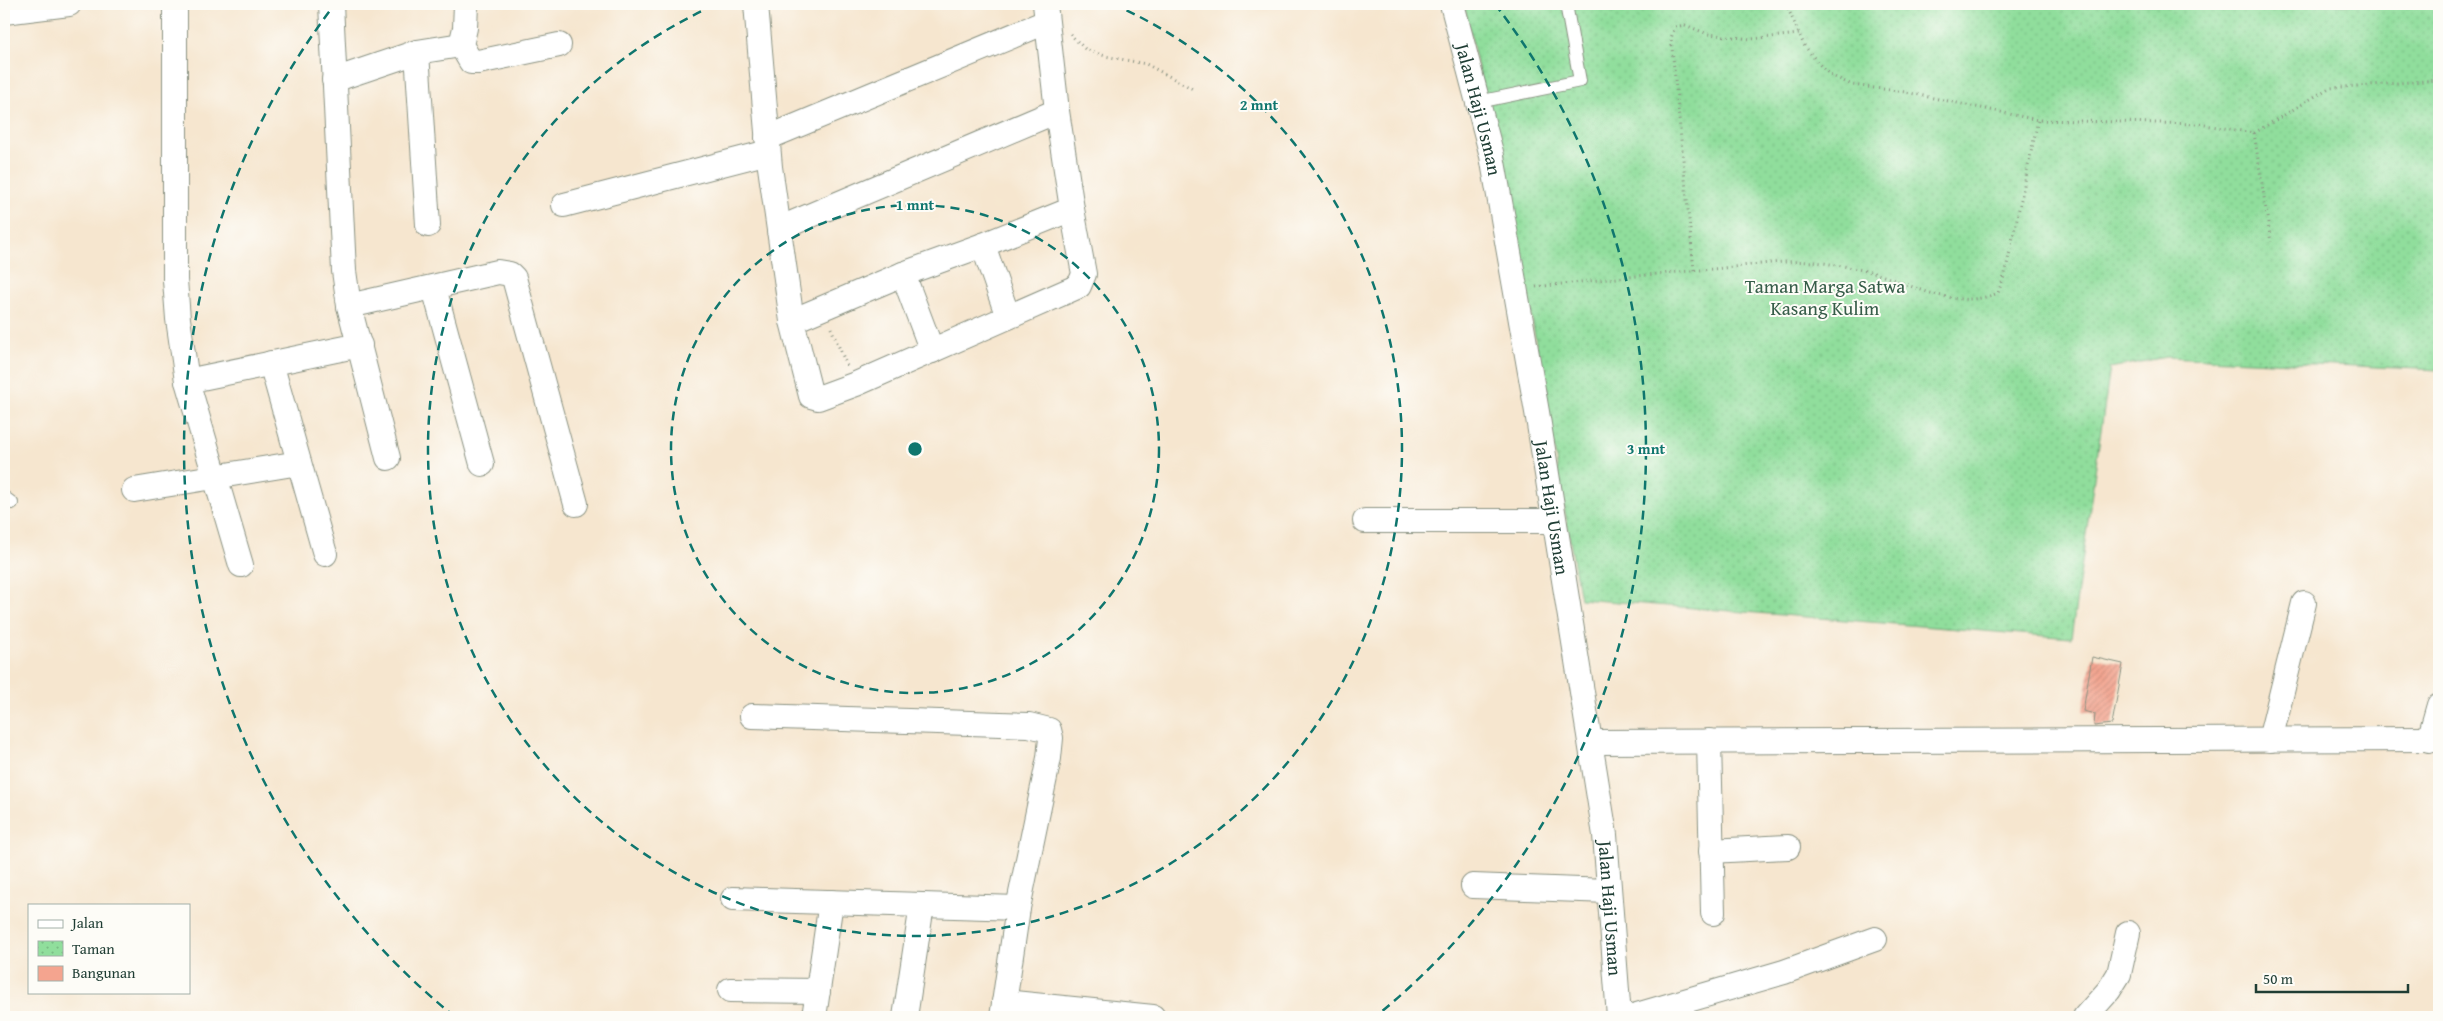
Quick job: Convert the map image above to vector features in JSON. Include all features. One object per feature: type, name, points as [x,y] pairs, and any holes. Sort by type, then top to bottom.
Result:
[{"type":"street","points":[[4,12],[69,4]]},
{"type":"street","points":[[175,4],[175,280],[178,319],[187,381],[241,565]]},
{"type":"street","points":[[330,4],[344,271],[348,306],[360,345],[388,458]]},
{"type":"street","points":[[466,4],[466,28],[461,46],[471,62],[559,45]]},
{"type":"street","points":[[564,205],[767,145],[1045,13],[1057,112],[1084,274],[1079,286],[856,384],[818,398],[810,396],[792,321],[767,145],[756,4]]},
{"type":"street","name":"Jalan Haji Usman","points":[[1452,4],[1492,156],[1591,742],[1605,835],[1620,1017]]},
{"type":"street","points":[[334,80],[418,52],[461,46]]},
{"type":"street","points":[[418,52],[428,225]]},
{"type":"street","points":[[779,231],[795,222],[1057,112]]},
{"type":"street","points":[[792,321],[903,274],[983,245],[1072,209]]},
{"type":"street","points":[[983,245],[1008,317]]},
{"type":"street","points":[[348,306],[504,271],[514,278],[576,504]]},
{"type":"street","points":[[903,274],[932,350]]},
{"type":"street","points":[[434,288],[482,464]]},
{"type":"street","points":[[187,381],[360,345]]},
{"type":"street","points":[[271,364],[325,554]]},
{"type":"street","points":[[134,490],[299,463]]},
{"type":"street","points":[[1365,521],[1554,522]]},
{"type":"street","points":[[2270,740],[2304,604]]},
{"type":"street","points":[[1591,742],[2434,740],[2439,705]]},
{"type":"street","points":[[752,716],[1029,725],[1049,730],[1051,738],[1049,758],[1018,908],[1003,1010],[1153,1017]]},
{"type":"street","points":[[1709,741],[1713,913]]},
{"type":"street","points":[[1712,851],[1788,847]]},
{"type":"street","points":[[1473,886],[1609,891]]},
{"type":"street","points":[[734,899],[1018,908]]},
{"type":"street","points":[[814,1017],[831,902]]},
{"type":"street","points":[[904,1017],[922,905]]},
{"type":"street","points":[[2085,1017],[2109,990],[2119,974],[2128,933]]},
{"type":"street","points":[[1630,1017],[1784,972],[1875,939]]},
{"type":"street","points":[[730,990],[818,991]]},
{"type":"lane","points":[[1478,102],[1580,81],[1566,4]]},
{"type":"path","points":[[1786,4],[1804,45],[1830,75],[1852,85],[1905,92],[2038,120],[2199,124],[2254,133],[2329,88],[2439,80]]},
{"type":"path","points":[[1045,13],[1085,49],[1105,56],[1146,64],[1193,89]]},
{"type":"path","points":[[1694,270],[1671,38],[1675,28],[1685,25],[1708,34],[1751,39],[1799,34]]},
{"type":"path","points":[[1516,290],[1694,270],[1760,264],[1815,262],[1874,273],[1936,296],[1963,299],[1992,295],[1998,293],[2005,274],[2038,120]]},
{"type":"path","points":[[2254,133],[2271,242]]},
{"type":"path","points":[[823,308],[856,384]]},
{"type":"green space","name":"Taman Marga Satwa Kasang Kulim","points":[[1464,4],[2439,4],[2439,370],[2166,357],[2110,368],[2071,638],[1580,599],[1529,302]]},
{"type":"building","points":[[2092,657],[2123,664],[2112,724],[2094,726],[2095,714],[2083,711]]}]
